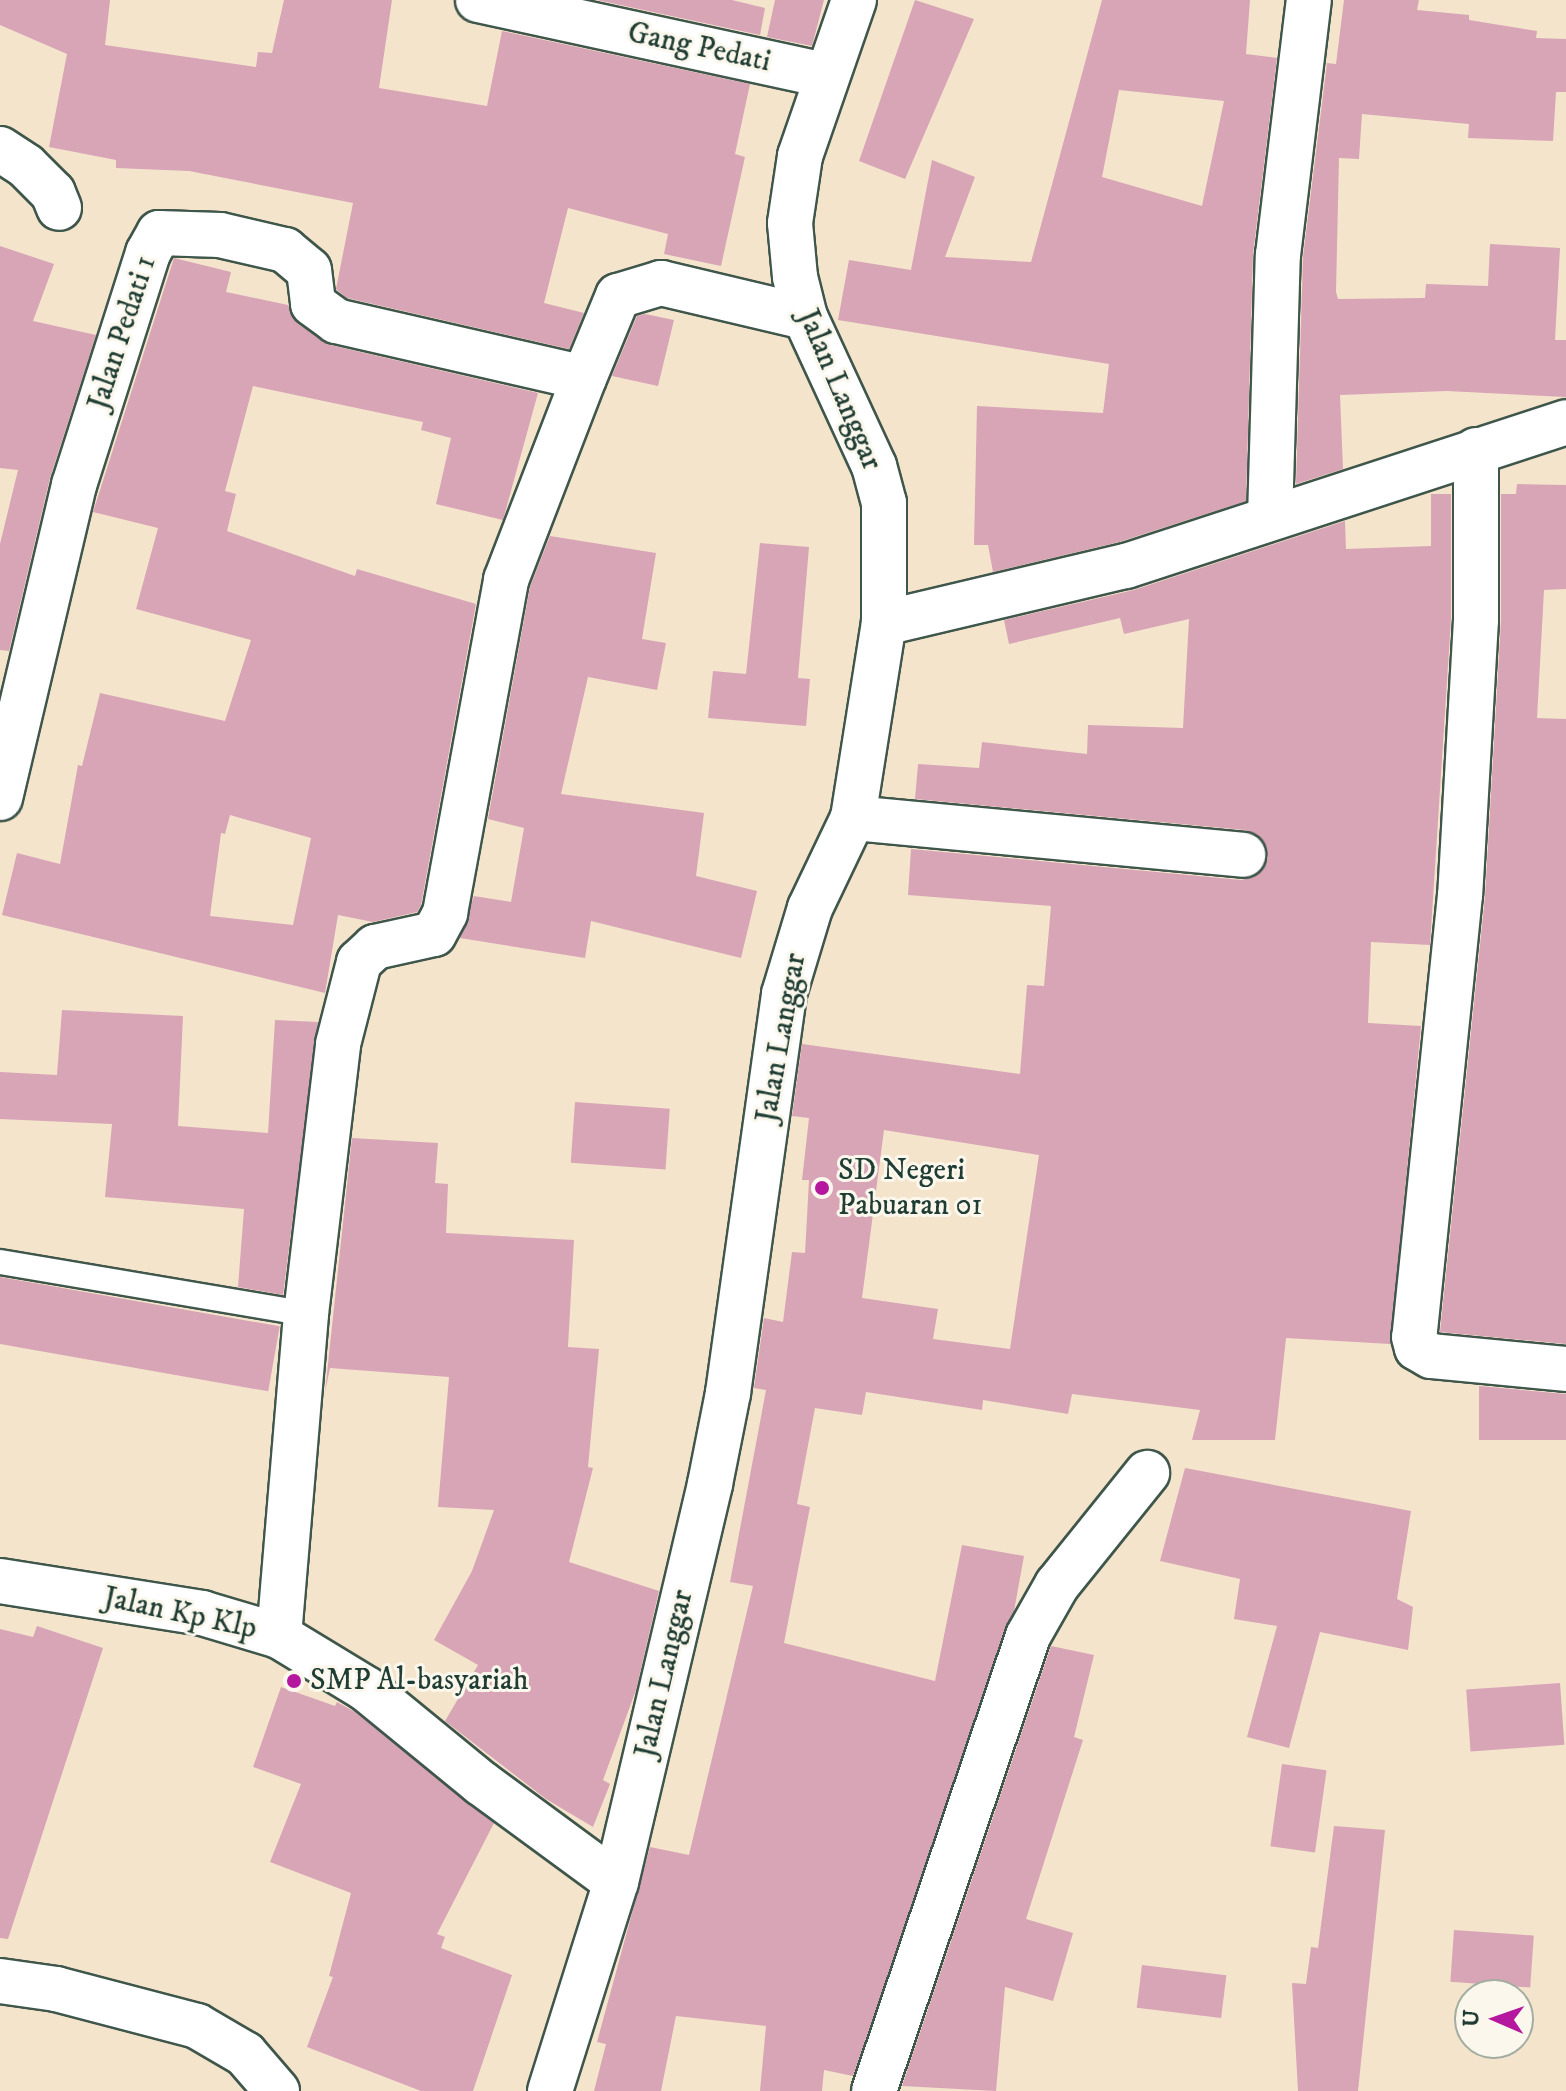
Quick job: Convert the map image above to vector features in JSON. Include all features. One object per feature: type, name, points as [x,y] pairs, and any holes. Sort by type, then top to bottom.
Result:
[{"type":"street","name":"Gang Pedati","points":[[478,0],[826,75]]},
{"type":"street","name":"Jalan Langgar","points":[[550,2091],[616,1882],[728,1393],[784,994],[810,908],[853,818],[884,623],[884,503],[877,478],[805,317],[795,277],[790,223],[800,156],[854,0]]},
{"type":"street","points":[[1270,518],[1278,255],[1309,0]]},
{"type":"street","points":[[0,149],[26,166],[53,193],[59,208]]},
{"type":"street","name":"Jalan Pedati 1","points":[[0,798],[74,485],[148,253],[159,233],[220,235],[285,250],[309,270],[313,304],[336,321],[584,378]]},
{"type":"street","points":[[279,1636],[306,1314],[338,1044],[359,962],[375,947],[434,934],[445,913],[506,580],[584,378],[618,296],[661,283],[805,317]]},
{"type":"street","points":[[884,623],[1066,583],[1566,422]]},
{"type":"street","points":[[1476,450],[1476,620],[1460,895],[1414,1337],[1417,1348],[1431,1356],[1566,1369]]},
{"type":"street","points":[[853,818],[1243,855]]},
{"type":"street","points":[[874,2091],[1028,1636],[1057,1585],[1147,1473]]},
{"type":"street","name":"Jalan Kp Klp","points":[[0,1581],[202,1613],[279,1636],[366,1689],[481,1783],[616,1882]]},
{"type":"street","points":[[0,1981],[56,1989],[197,2026],[245,2054],[277,2091]]},
{"type":"lane","points":[[0,1262],[306,1314]]},
{"type":"building","points":[[0,0],[110,0],[105,45],[256,67],[258,52],[272,53],[284,0],[392,0],[379,88],[487,106],[502,31],[750,84],[735,154],[745,157],[721,266],[664,254],[668,234],[568,208],[544,303],[584,313],[569,349],[347,298],[336,289],[353,203],[189,171],[116,168],[116,160],[49,147],[67,54],[0,25]]},
{"type":"building","points":[[597,0],[732,0],[765,8],[760,35]]},
{"type":"building","points":[[775,0],[824,0],[812,46],[767,37]]},
{"type":"building","points":[[915,0],[974,19],[905,179],[859,161]]},
{"type":"building","points":[[1102,0],[1250,0],[1246,54],[1277,58],[1253,254],[1246,501],[1119,542],[993,572],[988,545],[974,545],[977,406],[1103,413],[1109,364],[838,320],[849,260],[911,270],[932,160],[975,177],[945,257],[1031,262]],"holes":[[[1119,90],[1224,101],[1202,206],[1102,177]]]},
{"type":"building","points":[[1344,0],[1419,0],[1417,10],[1469,15],[1469,20],[1537,31],[1536,38],[1566,39],[1566,92],[1556,92],[1553,141],[1468,138],[1469,124],[1362,114],[1359,159],[1339,158],[1336,292],[1338,299],[1425,298],[1426,284],[1488,286],[1490,244],[1560,248],[1555,340],[1566,340],[1566,397],[1447,391],[1340,395],[1343,469],[1296,484],[1303,257],[1327,63],[1336,64]]},
{"type":"building","points":[[0,246],[54,264],[33,321],[96,335],[50,478],[9,651],[0,650],[0,544],[18,470],[0,468]]},
{"type":"building","points":[[174,258],[231,272],[226,292],[288,305],[298,324],[330,345],[538,393],[503,520],[436,504],[451,438],[421,430],[423,422],[253,386],[225,491],[236,494],[227,531],[355,576],[357,569],[476,604],[421,905],[417,912],[373,922],[338,915],[325,993],[2,915],[17,853],[60,864],[78,765],[82,766],[100,693],[225,721],[251,640],[136,609],[158,528],[93,512]],"holes":[[[230,815],[311,838],[293,925],[210,916],[221,833],[225,834]]]},
{"type":"building","points":[[645,314],[674,320],[658,386],[612,376],[637,316]]},
{"type":"building","points":[[1517,484],[1566,485],[1566,589],[1544,590],[1537,718],[1566,719],[1566,1344],[1440,1332],[1485,897],[1501,621],[1501,494],[1516,494]]},
{"type":"building","points":[[1431,494],[1451,494],[1451,619],[1430,945],[1371,942],[1368,1023],[1421,1026],[1390,1344],[1286,1338],[1275,1440],[1192,1440],[1200,1410],[1072,1394],[1068,1414],[983,1400],[982,1410],[866,1392],[862,1415],[815,1408],[797,1504],[810,1507],[784,1643],[935,1681],[962,1545],[1024,1556],[1014,1611],[853,2076],[824,2070],[822,2091],[760,2091],[766,2026],[676,2016],[661,2091],[594,2091],[606,2044],[597,2042],[650,1847],[689,1855],[753,1586],[730,1582],[766,1390],[754,1388],[764,1318],[783,1322],[792,1252],[805,1253],[809,1180],[802,1180],[809,1118],[792,1116],[802,1044],[1020,1074],[1027,985],[1044,986],[1051,906],[908,895],[911,849],[1241,880],[1254,877],[1268,858],[1265,844],[1245,830],[915,799],[918,764],[979,768],[982,742],[1087,754],[1088,725],[1183,728],[1189,619],[1124,634],[1120,618],[1009,644],[1004,620],[1134,590],[1345,521],[1346,549],[1431,546]],"holes":[[[884,1130],[1039,1155],[1010,1349],[933,1339],[938,1309],[862,1298]]]},
{"type":"building","points":[[550,536],[656,553],[642,639],[666,643],[657,690],[588,677],[561,794],[704,813],[696,876],[757,891],[741,958],[591,921],[585,958],[460,938],[474,896],[511,902],[524,828],[488,819],[530,587]]},
{"type":"building","points":[[760,543],[809,547],[798,678],[810,679],[806,726],[708,718],[713,671],[746,674]]},
{"type":"building","points":[[62,1010],[183,1016],[178,1126],[268,1133],[275,1020],[318,1022],[283,1295],[238,1287],[244,1209],[105,1197],[112,1124],[0,1119],[0,1072],[57,1075]]},
{"type":"building","points":[[575,1102],[670,1109],[666,1169],[571,1163]]},
{"type":"building","points":[[352,1138],[438,1143],[435,1183],[448,1184],[446,1233],[574,1240],[568,1347],[599,1349],[588,1467],[593,1468],[569,1562],[659,1591],[636,1690],[603,1780],[610,1784],[593,1827],[546,1799],[445,1721],[478,1665],[434,1640],[472,1571],[494,1510],[438,1507],[449,1377],[330,1368],[325,1392]]},
{"type":"building","points":[[0,1277],[280,1326],[268,1391],[0,1344]]},
{"type":"building","points":[[1479,1386],[1566,1394],[1566,1440],[1479,1440]]},
{"type":"building","points":[[1185,1468],[1411,1511],[1397,1599],[1413,1607],[1408,1650],[1320,1632],[1289,1748],[1247,1737],[1277,1626],[1234,1619],[1240,1579],[1160,1561]]},
{"type":"building","points":[[37,1626],[103,1648],[8,1939],[0,1938],[0,1629],[33,1637]]},
{"type":"building","points":[[1051,1646],[1094,1655],[1074,1737],[1083,1740],[1026,1919],[1073,1933],[1053,2001],[1005,1987],[996,2091],[902,2086]]},
{"type":"building","points":[[1560,1683],[1564,1745],[1471,1751],[1466,1690]]},
{"type":"building","points":[[281,1687],[335,1706],[337,1702],[355,1712],[494,1823],[437,1934],[445,1937],[441,1948],[512,1975],[473,2091],[421,2091],[307,2047],[333,1977],[329,1976],[351,1893],[270,1862],[301,1784],[253,1767]]},
{"type":"building","points":[[1282,1764],[1327,1770],[1315,1852],[1270,1846]]},
{"type":"building","points":[[1334,1826],[1385,1830],[1358,2091],[1298,2091],[1292,1983],[1306,1984],[1311,1947],[1318,1948]]},
{"type":"building","points":[[1454,1930],[1534,1936],[1531,1979],[1454,1979],[1454,1982],[1450,1982]]},
{"type":"building","points":[[1142,1965],[1226,1975],[1221,2018],[1137,2008]]},
{"type":"place","name":"SD Negeri Pabuaran 01","points":[[822,1188]]},
{"type":"place","name":"SMP Al-basyariah","points":[[294,1681]]}]
